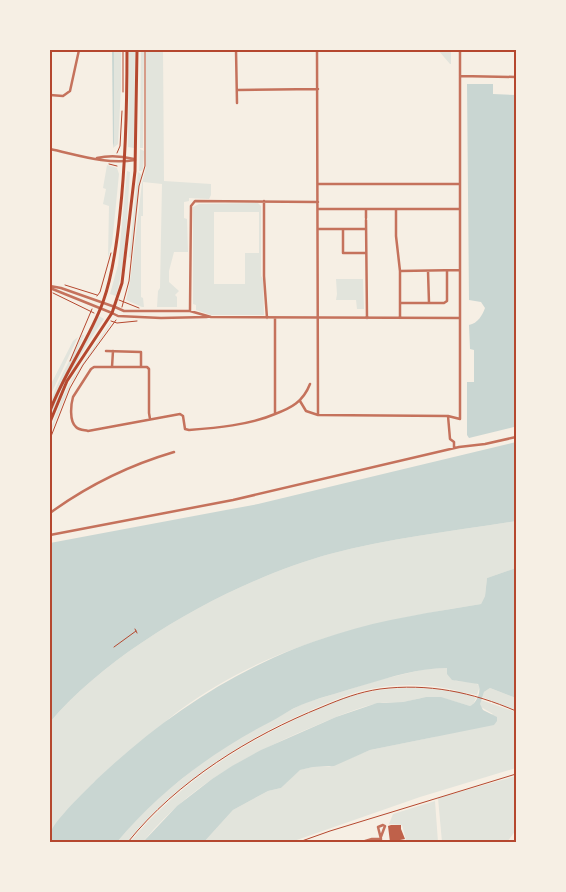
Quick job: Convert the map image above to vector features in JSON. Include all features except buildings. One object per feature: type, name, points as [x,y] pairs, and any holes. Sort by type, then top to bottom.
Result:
[{"type":"main road","points":[[50,412],[58,390],[101,308],[112,269],[118,237],[125,162],[127,50]]},
{"type":"main road","points":[[50,422],[67,381],[112,313],[123,277],[135,160],[137,50]]},
{"type":"street","points":[[50,95],[63,96],[70,91],[79,50]]},
{"type":"street","points":[[236,50],[237,104]]},
{"type":"street","points":[[318,50],[318,415]]},
{"type":"street","points":[[300,401],[306,411],[318,415],[448,416],[460,419],[460,50]]},
{"type":"street","points":[[460,76],[516,77]]},
{"type":"street","points":[[237,90],[318,89]]},
{"type":"street","points":[[50,149],[101,160],[125,162],[135,160]]},
{"type":"street","points":[[96,158],[117,156],[135,160]]},
{"type":"street","points":[[318,184],[460,184]]},
{"type":"street","points":[[190,310],[191,206],[195,201],[318,202]]},
{"type":"street","points":[[264,201],[264,276],[267,318]]},
{"type":"street","points":[[318,209],[460,209]]},
{"type":"street","points":[[366,209],[367,318]]},
{"type":"street","points":[[396,209],[396,236],[400,271],[400,318]]},
{"type":"street","points":[[318,229],[366,229]]},
{"type":"street","points":[[343,229],[343,253],[366,253]]},
{"type":"street","points":[[400,271],[460,270]]},
{"type":"street","points":[[428,271],[429,303]]},
{"type":"street","points":[[400,303],[444,304],[447,301],[447,271]]},
{"type":"street","points":[[50,289],[103,302],[124,311],[190,310],[211,317]]},
{"type":"street","points":[[50,289],[118,316],[166,318],[460,318]]},
{"type":"street","points":[[150,310],[150,317]]},
{"type":"street","points":[[275,318],[275,414]]},
{"type":"street","points":[[106,351],[141,352],[141,367]]},
{"type":"street","points":[[112,367],[113,351]]},
{"type":"street","points":[[150,419],[149,369],[147,367],[94,367],[73,397],[72,412],[75,427],[88,431],[180,414],[183,416],[185,429],[188,430],[266,418],[291,408],[300,401],[310,384]]},
{"type":"street","points":[[448,416],[450,439],[454,442],[454,448]]},
{"type":"street","points":[[50,535],[233,500],[454,448],[516,437]]},
{"type":"street","points":[[50,513],[107,479],[174,452]]},
{"type":"street","points":[[383,825],[385,826],[380,840],[378,827],[383,825]]},
{"type":"street","points":[[362,842],[380,840]]},
{"type":"path","points":[[123,50],[123,100]]},
{"type":"path","points":[[117,156],[120,146],[123,110]]},
{"type":"path","points":[[117,161],[117,166],[120,170]]},
{"type":"path","points":[[95,300],[99,294],[112,250]]},
{"type":"path","points":[[63,285],[105,295]]},
{"type":"path","points":[[50,289],[91,311]]},
{"type":"path","points":[[117,300],[139,308],[145,308]]},
{"type":"path","points":[[67,365],[94,305]]},
{"type":"path","points":[[114,647],[136,631]]},
{"type":"path","points":[[128,842],[180,790],[243,746],[308,712],[349,696],[379,689],[432,688],[473,695],[516,711]]},
{"type":"path","points":[[300,842],[347,825],[516,774]]},
{"type":"shaded area","points":[[112,50],[114,50],[113,146]]},
{"type":"shaded area","points":[[114,50],[121,50],[121,87],[118,144],[113,148]]},
{"type":"shaded area","points":[[129,50],[135,50],[134,148],[128,147]]},
{"type":"shaded area","points":[[141,50],[144,50],[143,148],[140,148]]},
{"type":"shaded area","points":[[146,50],[163,50],[164,181],[211,184],[209,199],[189,198],[189,201],[184,202],[184,218],[187,219],[188,252],[174,252],[169,271],[169,282],[179,291],[175,295],[177,297],[177,307],[157,307],[158,291],[160,288],[162,184],[143,182],[141,297],[143,298],[144,307],[126,300],[130,282],[142,183],[146,167]]},
{"type":"shaded area","points":[[438,50],[451,50],[451,64],[450,64]]},
{"type":"shaded area","points":[[467,84],[493,84],[493,94],[516,95],[516,411],[514,427],[469,438],[467,435],[467,382],[474,382],[474,350],[470,349],[469,325],[479,319],[485,308],[481,302],[469,300]]},
{"type":"shaded area","points":[[140,149],[144,151],[143,169],[139,171]]},
{"type":"shaded area","points":[[107,165],[117,168],[119,174],[112,244],[108,258],[109,206],[103,204],[106,189],[103,188]]},
{"type":"shaded area","points":[[127,171],[130,172],[126,234],[120,281],[116,296],[110,294],[118,265]]},
{"type":"shaded area","points":[[138,172],[142,175],[139,186],[131,258],[129,257]]},
{"type":"shaded area","points":[[258,203],[261,206],[261,276],[263,279],[264,315],[211,315],[196,310],[196,305],[193,304],[193,207],[199,204]],"holes":[[[214,212],[259,212],[259,253],[245,253],[245,284],[214,284]]]},
{"type":"shaded area","points":[[336,279],[363,279],[364,309],[357,309],[356,300],[336,300]]},
{"type":"shaded area","points":[[99,316],[104,319],[74,367],[50,419],[50,414],[61,387]]},
{"type":"shaded area","points":[[111,322],[71,383],[51,429],[62,398],[72,379]]},
{"type":"shaded area","points":[[82,335],[84,335],[50,408],[58,383]]},
{"type":"shaded area","points":[[78,337],[50,396],[50,386],[73,341]]},
{"type":"shaded area","points":[[516,442],[516,521],[353,548],[293,566],[255,581],[178,620],[142,643],[107,668],[77,694],[50,722],[50,543],[258,504]]},
{"type":"shaded area","points":[[516,521],[516,568],[487,578],[485,596],[481,604],[401,618],[324,639],[286,652],[214,687],[180,710],[93,783],[50,832],[50,722],[77,694],[107,668],[142,643],[178,620],[217,599],[293,566],[353,548],[422,535]]},
{"type":"shaded area","points":[[516,568],[516,698],[490,688],[484,692],[480,704],[483,710],[497,717],[494,725],[370,750],[334,766],[300,770],[281,788],[268,791],[233,810],[204,842],[143,842],[177,806],[212,779],[261,750],[336,717],[377,703],[441,697],[470,706],[475,702],[479,693],[478,684],[452,680],[447,674],[447,668],[416,671],[395,676],[302,705],[229,745],[169,789],[117,842],[50,842],[50,834],[59,819],[96,780],[123,756],[178,712],[238,675],[270,659],[337,634],[391,620],[481,604],[485,596],[487,578]]},
{"type":"shaded area","points":[[447,668],[447,671],[456,681],[474,682],[480,686],[477,695],[462,692],[476,698],[473,705],[426,697],[403,702],[386,702],[372,705],[339,716],[267,747],[222,773],[200,787],[180,804],[143,842],[130,842],[169,801],[191,783],[239,750],[314,711],[351,696],[381,690],[416,688],[459,691],[435,686],[397,685],[373,688],[336,700],[285,722],[235,749],[188,782],[166,801],[127,842],[117,842],[135,821],[163,794],[208,758],[240,737],[304,703],[379,680],[425,669]]},
{"type":"shaded area","points":[[490,688],[516,698],[516,710],[482,697],[484,692]]},
{"type":"shaded area","points":[[481,700],[516,712],[516,768],[420,797],[291,842],[204,842],[233,810],[268,791],[281,788],[299,770],[313,767],[329,767],[370,750],[434,737],[493,714],[481,707],[479,704]]},
{"type":"shaded area","points":[[516,776],[516,830],[507,842],[442,842],[438,798]]},
{"type":"shaded area","points":[[435,801],[438,842],[403,842],[400,840],[406,840],[402,825],[389,824],[393,814]]}]
